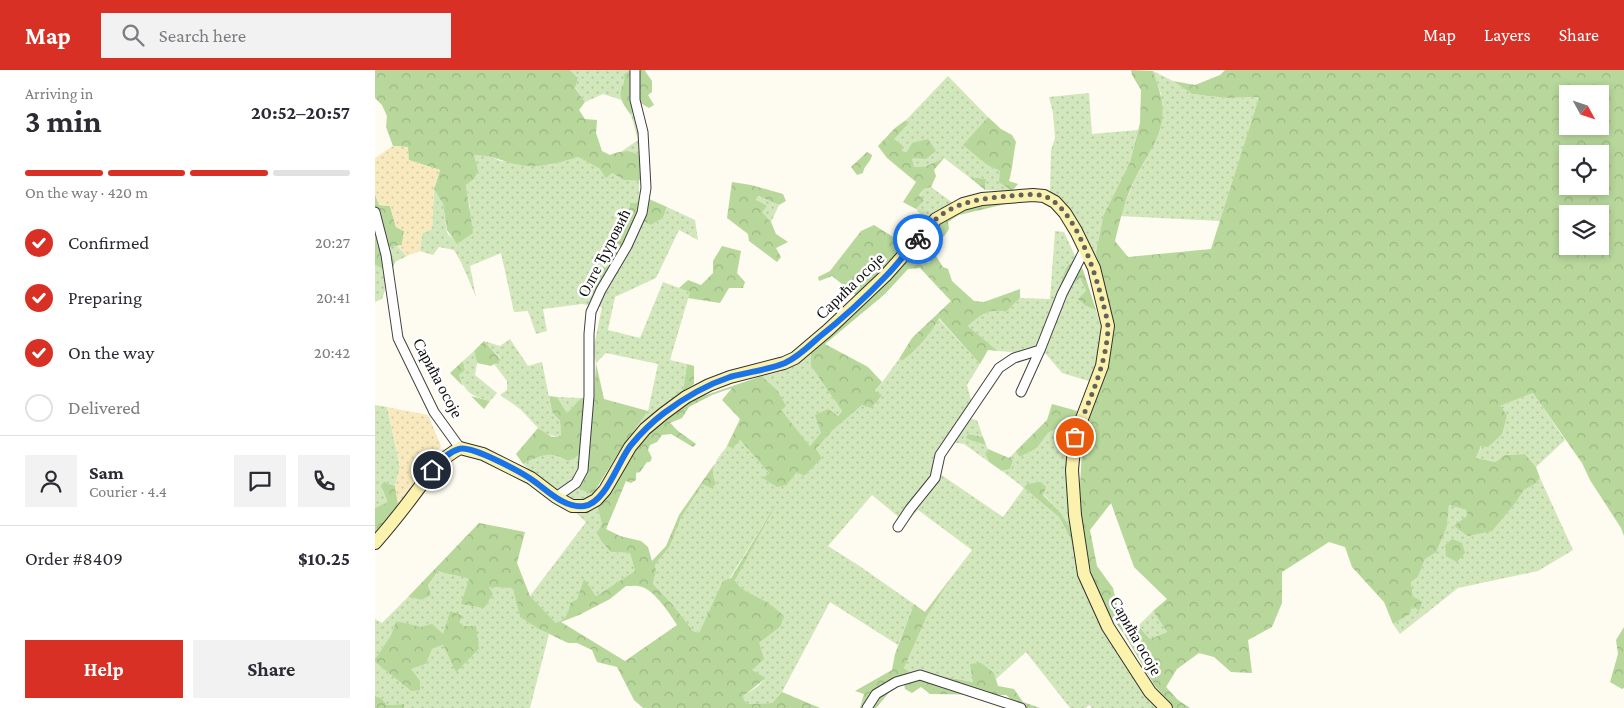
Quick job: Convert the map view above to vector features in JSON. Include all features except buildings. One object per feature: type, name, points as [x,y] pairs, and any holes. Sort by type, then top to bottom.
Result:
[{"type":"street","name":"Олге Ђуровић","points":[[556,497],[576,483],[583,470],[589,396],[591,312],[601,290],[627,246],[642,213],[646,188],[643,132],[635,100],[635,70]]},
{"type":"street","name":"Сарића осоје","points":[[375,212],[386,255],[398,338],[434,412],[460,448],[483,454],[531,478],[556,497],[572,506],[585,506],[596,500],[605,490],[630,446],[645,429],[663,414],[686,397],[709,385],[795,358],[828,330],[885,276],[936,219],[963,204],[982,199],[1033,195],[1044,196],[1055,202],[1065,213],[1094,268],[1108,326],[1102,366],[1075,437],[1072,470],[1075,515],[1084,574],[1108,627],[1150,692],[1166,708]]},
{"type":"street","points":[[1021,392],[1062,294],[1085,249]]},
{"type":"street","points":[[898,527],[910,508],[935,478],[941,455],[999,368],[1014,358],[1040,350]]},
{"type":"street","points":[[375,543],[432,470],[447,455],[460,448]]},
{"type":"street","points":[[867,708],[876,694],[896,682],[920,675],[1006,705],[1021,708]]},
{"type":"green space","points":[[375,70],[570,70],[578,78],[575,88],[585,102],[579,110],[585,119],[597,120],[596,133],[602,151],[610,155],[626,151],[635,153],[649,163],[639,181],[624,180],[612,173],[606,178],[600,169],[578,157],[547,165],[528,166],[487,156],[474,155],[478,171],[474,179],[466,185],[473,233],[457,244],[447,230],[443,204],[434,189],[440,170],[408,160],[408,147],[393,146],[386,127],[387,116],[382,105],[375,98]]},
{"type":"green space","points":[[570,70],[631,70],[624,74],[622,100],[603,94],[585,102],[575,87],[578,78]]},
{"type":"green space","points":[[631,70],[646,70],[652,81],[652,92],[648,95],[654,105],[649,108],[639,102],[631,115],[623,104],[621,91],[624,74]]},
{"type":"green space","points":[[1131,70],[1153,71],[1161,95],[1162,120],[1158,135],[1131,187],[1115,241],[1128,257],[1211,249],[1259,97],[1227,98],[1192,94],[1173,81],[1195,85],[1220,75],[1225,70],[1624,70],[1624,536],[1621,528],[1590,480],[1582,463],[1533,393],[1500,406],[1507,415],[1502,434],[1488,447],[1481,446],[1476,458],[1495,462],[1505,455],[1525,454],[1536,467],[1540,478],[1535,484],[1524,490],[1492,531],[1468,536],[1454,526],[1467,516],[1466,510],[1449,505],[1447,526],[1436,552],[1425,559],[1418,577],[1411,582],[1413,596],[1422,602],[1419,611],[1412,606],[1410,614],[1393,624],[1384,602],[1352,567],[1345,547],[1329,542],[1282,572],[1282,603],[1272,627],[1248,640],[1252,673],[1231,672],[1214,657],[1199,653],[1177,669],[1166,687],[1178,700],[1190,708],[1166,708],[1170,702],[1155,686],[1124,634],[1107,611],[1094,581],[1087,559],[1079,501],[1083,435],[1103,379],[1112,317],[1096,253],[1104,214],[1130,162],[1140,123],[1141,90]],"holes":[[[1111,503],[1134,567],[1167,599],[1153,611],[1167,632],[1150,639],[1138,626],[1124,634],[1113,588],[1097,566],[1090,530]]]},
{"type":"green space","points":[[1153,71],[1173,81],[1192,94],[1227,98],[1259,97],[1220,221],[1120,216],[1135,179],[1149,154],[1161,94]]},
{"type":"green space","points":[[948,76],[988,117],[964,145],[987,165],[1000,171],[1012,191],[985,190],[986,179],[969,177],[944,158],[924,167],[914,168],[912,158],[907,152],[902,151],[893,139],[908,124],[906,120]]},
{"type":"green space","points":[[1089,93],[1092,134],[1138,130],[1130,162],[1104,214],[1112,317],[1050,192],[1051,150],[1055,138],[1053,113],[1049,97]]},
{"type":"green space","points":[[636,106],[641,156],[622,151],[638,140],[631,115]]},
{"type":"green space","points":[[988,117],[1001,129],[1012,135],[1016,142],[1009,181],[1018,184],[1012,191],[999,182],[1000,171],[987,165],[963,145]]},
{"type":"green space","points":[[906,120],[908,124],[894,139],[902,145],[902,151],[907,152],[912,143],[928,139],[936,151],[926,159],[912,158],[914,167],[924,167],[944,158],[934,170],[936,176],[931,187],[924,189],[919,195],[924,201],[916,209],[903,202],[916,182],[887,158],[878,146],[895,128]]},
{"type":"green space","points":[[867,152],[872,155],[863,173],[857,175],[851,167]]},
{"type":"green space","points":[[473,155],[485,155],[501,161],[549,165],[578,157],[624,180],[639,181],[639,203],[630,203],[626,227],[612,259],[618,256],[642,221],[651,225],[663,218],[667,207],[695,220],[698,240],[679,230],[656,278],[615,297],[608,330],[640,338],[663,282],[690,292],[670,360],[687,364],[683,391],[638,425],[648,411],[658,364],[606,353],[596,363],[593,351],[602,307],[582,304],[543,309],[547,331],[536,334],[528,311],[514,312],[501,253],[470,266],[476,297],[454,250],[439,247],[433,255],[420,251],[422,233],[432,229],[434,189],[443,204],[447,233],[457,243],[470,208],[466,185],[474,179]]},
{"type":"green space","points":[[969,177],[986,179],[985,190]]},
{"type":"green space","points":[[732,182],[783,194],[786,201],[779,205],[758,196],[756,200],[767,206],[762,212],[771,222],[776,234],[788,242],[776,248],[781,257],[777,262],[749,241],[748,234],[727,218]]},
{"type":"green space","points":[[931,187],[953,203],[926,221],[916,209],[924,201],[919,196],[924,189]]},
{"type":"green space","points":[[375,194],[379,205],[390,206],[396,227],[404,231],[402,245],[389,247],[395,262],[391,273],[375,265]]},
{"type":"green space","points":[[757,196],[779,205],[771,222],[759,207]]},
{"type":"green space","points":[[649,199],[667,207],[663,218],[651,225],[642,221]]},
{"type":"green space","points":[[1014,202],[959,215],[948,222],[949,229],[938,242],[923,251],[920,259],[928,263],[936,256],[943,267],[948,269],[952,281],[974,301],[984,302],[1020,289],[1020,298],[1006,312],[995,311],[985,313],[968,326],[998,351],[988,350],[980,364],[939,318],[918,347],[902,361],[899,359],[912,338],[951,301],[920,268],[908,269],[885,294],[825,344],[868,367],[882,382],[875,391],[882,395],[871,408],[862,405],[833,430],[816,449],[822,458],[804,476],[797,472],[787,485],[777,487],[763,478],[769,473],[740,440],[733,448],[727,446],[740,419],[722,400],[732,388],[712,395],[689,407],[682,418],[670,423],[696,444],[693,447],[671,434],[662,435],[657,442],[650,445],[648,450],[652,458],[650,462],[647,462],[640,472],[636,473],[636,480],[631,483],[626,481],[606,529],[620,536],[641,541],[648,547],[652,561],[666,546],[679,515],[715,463],[713,473],[716,484],[711,488],[703,484],[681,518],[670,546],[655,565],[656,571],[653,584],[673,605],[693,631],[699,633],[723,581],[731,578],[776,504],[735,580],[745,591],[768,603],[784,616],[780,627],[759,643],[764,659],[752,670],[766,678],[742,697],[747,704],[772,703],[782,692],[820,708],[643,708],[634,700],[617,667],[597,662],[592,650],[577,643],[568,643],[539,629],[520,617],[513,588],[489,587],[493,594],[484,608],[461,604],[469,579],[438,571],[428,585],[431,595],[422,600],[408,597],[479,523],[525,532],[517,563],[530,596],[556,623],[563,620],[568,613],[570,603],[577,599],[584,579],[596,596],[635,571],[630,553],[611,552],[602,542],[597,533],[602,524],[597,506],[637,443],[685,402],[762,376],[777,390],[786,406],[781,410],[810,446],[821,433],[815,415],[828,409],[838,416],[842,411],[811,366],[811,352],[939,223],[955,211],[996,203]],"holes":[[[626,586],[640,586],[647,589],[662,603],[677,625],[625,661],[561,622],[610,599]]]},
{"type":"green space","points":[[630,203],[639,203],[636,222],[618,256],[611,259],[615,235],[626,227]]},
{"type":"green space","points":[[874,225],[895,238],[903,248],[857,296],[832,276],[819,281],[818,277],[830,271],[861,231]]},
{"type":"green space","points":[[1055,231],[1064,232],[1076,258],[1080,278],[1086,291],[1086,306],[1096,310],[1104,338],[1092,382],[1062,373],[1046,354],[998,351],[968,326],[985,313],[995,311],[1006,312],[1020,298],[1050,299]]},
{"type":"green space","points":[[389,246],[397,246],[407,256],[395,262]]},
{"type":"green space","points":[[722,246],[741,251],[737,273],[745,282],[743,288],[729,288],[720,303],[688,298],[690,292],[679,288],[688,280],[701,285],[713,273],[713,261]]},
{"type":"green space","points":[[1076,258],[1083,270],[1096,310],[1086,306],[1078,299],[1086,291],[1080,278],[1072,285],[1061,283],[1066,268]]},
{"type":"green space","points":[[375,265],[391,273],[382,299],[375,302]]},
{"type":"green space","points":[[612,267],[595,294],[585,290],[598,268]]},
{"type":"green space","points":[[938,318],[980,364],[967,385],[972,403],[962,417],[977,420],[983,437],[968,434],[973,441],[986,445],[988,449],[985,453],[989,462],[964,444],[952,442],[943,457],[940,474],[1003,517],[1024,488],[1059,517],[1070,537],[1079,572],[1141,688],[1170,702],[1166,708],[1092,708],[1089,705],[1086,708],[1070,708],[1026,652],[996,679],[994,673],[974,682],[941,676],[920,679],[904,668],[927,616],[953,575],[972,550],[918,510],[906,523],[872,495],[828,546],[914,604],[898,645],[830,602],[782,692],[772,703],[747,704],[742,697],[766,678],[752,670],[759,643],[780,627],[767,603],[744,591],[735,579],[768,517],[711,608],[699,633],[693,631],[673,605],[653,584],[656,571],[655,565],[670,546],[681,518],[703,484],[712,476],[712,469],[727,446],[740,440],[769,473],[764,478],[787,485],[797,472],[822,458],[816,449],[833,430],[862,405],[882,395],[875,392],[899,359],[902,361],[923,342]]},
{"type":"green space","points":[[510,339],[528,366],[542,362],[552,412],[560,421],[561,436],[554,436],[543,432],[520,409],[500,395],[507,390],[507,381],[494,364],[501,359],[484,341],[500,346]]},
{"type":"green space","points":[[484,341],[501,360],[491,366],[477,363],[474,351]]},
{"type":"green space","points":[[474,351],[477,363],[475,375],[497,393],[490,401],[470,393],[459,375],[465,370],[463,361]]},
{"type":"green space","points":[[811,352],[811,366],[842,411],[810,446],[780,410],[777,390],[762,376],[780,372]]},
{"type":"green space","points":[[463,361],[465,370],[459,375],[463,386],[450,373]]},
{"type":"green space","points":[[596,363],[604,399],[648,411],[619,452],[593,494],[579,489],[591,444],[574,459],[568,461],[555,456],[545,455],[523,464],[516,454],[538,428],[552,437],[561,436],[560,421],[552,412],[549,396],[557,397],[567,413],[581,398],[594,399]]},
{"type":"green space","points":[[687,364],[694,366],[694,384],[683,391]]},
{"type":"green space","points":[[1533,393],[1565,440],[1536,467],[1525,454],[1505,455],[1495,462],[1476,458],[1500,406]]},
{"type":"green space","points":[[471,396],[490,401],[484,409]]},
{"type":"green space","points":[[557,397],[581,398],[567,413]]},
{"type":"green space","points":[[1052,404],[1081,412],[1071,439],[1059,427],[1048,433],[1037,448],[1020,457],[1015,452],[1047,420]]},
{"type":"green space","points":[[375,405],[387,407],[400,467],[395,486],[384,482],[389,502],[375,508]]},
{"type":"green space","points":[[1059,427],[1071,439],[1075,535],[1060,512],[1043,494],[1024,488],[1002,471],[1010,469],[1013,461],[1011,456],[1015,452],[1020,457],[1037,448],[1048,433]]},
{"type":"green space","points":[[968,434],[983,437],[986,445],[966,438]]},
{"type":"green space","points":[[592,443],[593,494],[611,552],[630,553],[635,571],[596,596],[584,580],[577,599],[570,603],[565,618],[556,623],[530,596],[586,522],[523,464],[549,453],[568,461],[574,459]]},
{"type":"green space","points":[[988,449],[1009,458],[1011,456],[1013,461],[1010,469],[1002,471],[989,462],[985,453]]},
{"type":"green space","points":[[1540,478],[1573,550],[1538,571],[1458,588],[1400,634],[1393,624],[1410,614],[1412,606],[1419,611],[1413,596],[1411,582],[1418,577],[1425,559],[1447,526],[1449,505],[1466,510],[1467,516],[1491,531],[1514,505],[1524,490],[1535,484]]},
{"type":"green space","points":[[384,482],[395,486],[398,504],[375,541],[375,508],[388,502],[381,485]]},
{"type":"green space","points":[[1041,482],[1046,487],[1043,495],[1060,512],[1075,535],[1079,572],[1070,537],[1059,517],[1024,488],[1027,484]]},
{"type":"green space","points":[[1452,539],[1462,543],[1465,553],[1457,562],[1446,556],[1445,545]]},
{"type":"green space","points":[[438,571],[469,579],[462,604],[488,587],[514,588],[520,617],[549,634],[530,708],[404,708],[404,704],[387,705],[381,698],[375,696],[375,662],[411,691],[411,669],[426,664],[432,649],[443,645],[456,671],[479,649],[464,626],[459,623],[450,611],[443,635],[396,621],[391,635],[375,659],[375,619],[382,623],[408,597],[422,600],[431,595],[428,585]]},
{"type":"green space","points":[[953,575],[927,616],[904,668],[920,679],[941,676],[973,682],[970,664],[981,663],[994,673],[998,686],[1014,689],[1023,702],[1040,708],[1021,708],[1006,695],[930,694],[921,687],[912,693],[905,689],[904,684],[891,690],[876,708],[860,708],[864,694],[855,691],[892,670],[895,654],[914,604],[925,612]]},
{"type":"green space","points":[[450,611],[463,616],[459,622],[464,626],[476,626],[479,649],[456,672],[443,645],[432,649],[426,664],[411,669],[420,681],[420,690],[411,691],[375,662],[375,659],[391,635],[396,621],[421,627],[432,624],[443,634]]},
{"type":"green space","points":[[1153,611],[1167,632],[1150,639],[1138,626]]},
{"type":"green space","points":[[1624,627],[1624,688],[1622,689],[1610,682],[1618,654],[1616,640]]},
{"type":"green space","points":[[375,696],[381,698],[387,705],[404,704],[404,708],[375,708]]},
{"type":"sand","points":[[393,146],[408,147],[409,160],[440,170],[434,189],[432,229],[422,233],[420,251],[407,256],[397,246],[402,245],[404,231],[396,227],[390,206],[379,205],[375,194],[375,158]]},
{"type":"sand","points":[[387,407],[428,415],[441,446],[398,504],[395,486],[400,467]]},
{"type":"way so far","points":[[918,239],[936,219],[963,204],[982,199],[1019,195],[1044,196],[1055,202],[1065,213],[1094,268],[1108,326],[1102,366],[1075,437]]},
{"type":"route","points":[[432,470],[447,455],[460,448],[470,450],[483,454],[531,478],[556,497],[572,506],[585,506],[596,500],[605,490],[630,446],[645,429],[663,414],[686,397],[709,385],[795,358],[828,330],[885,276],[918,239]]}]
